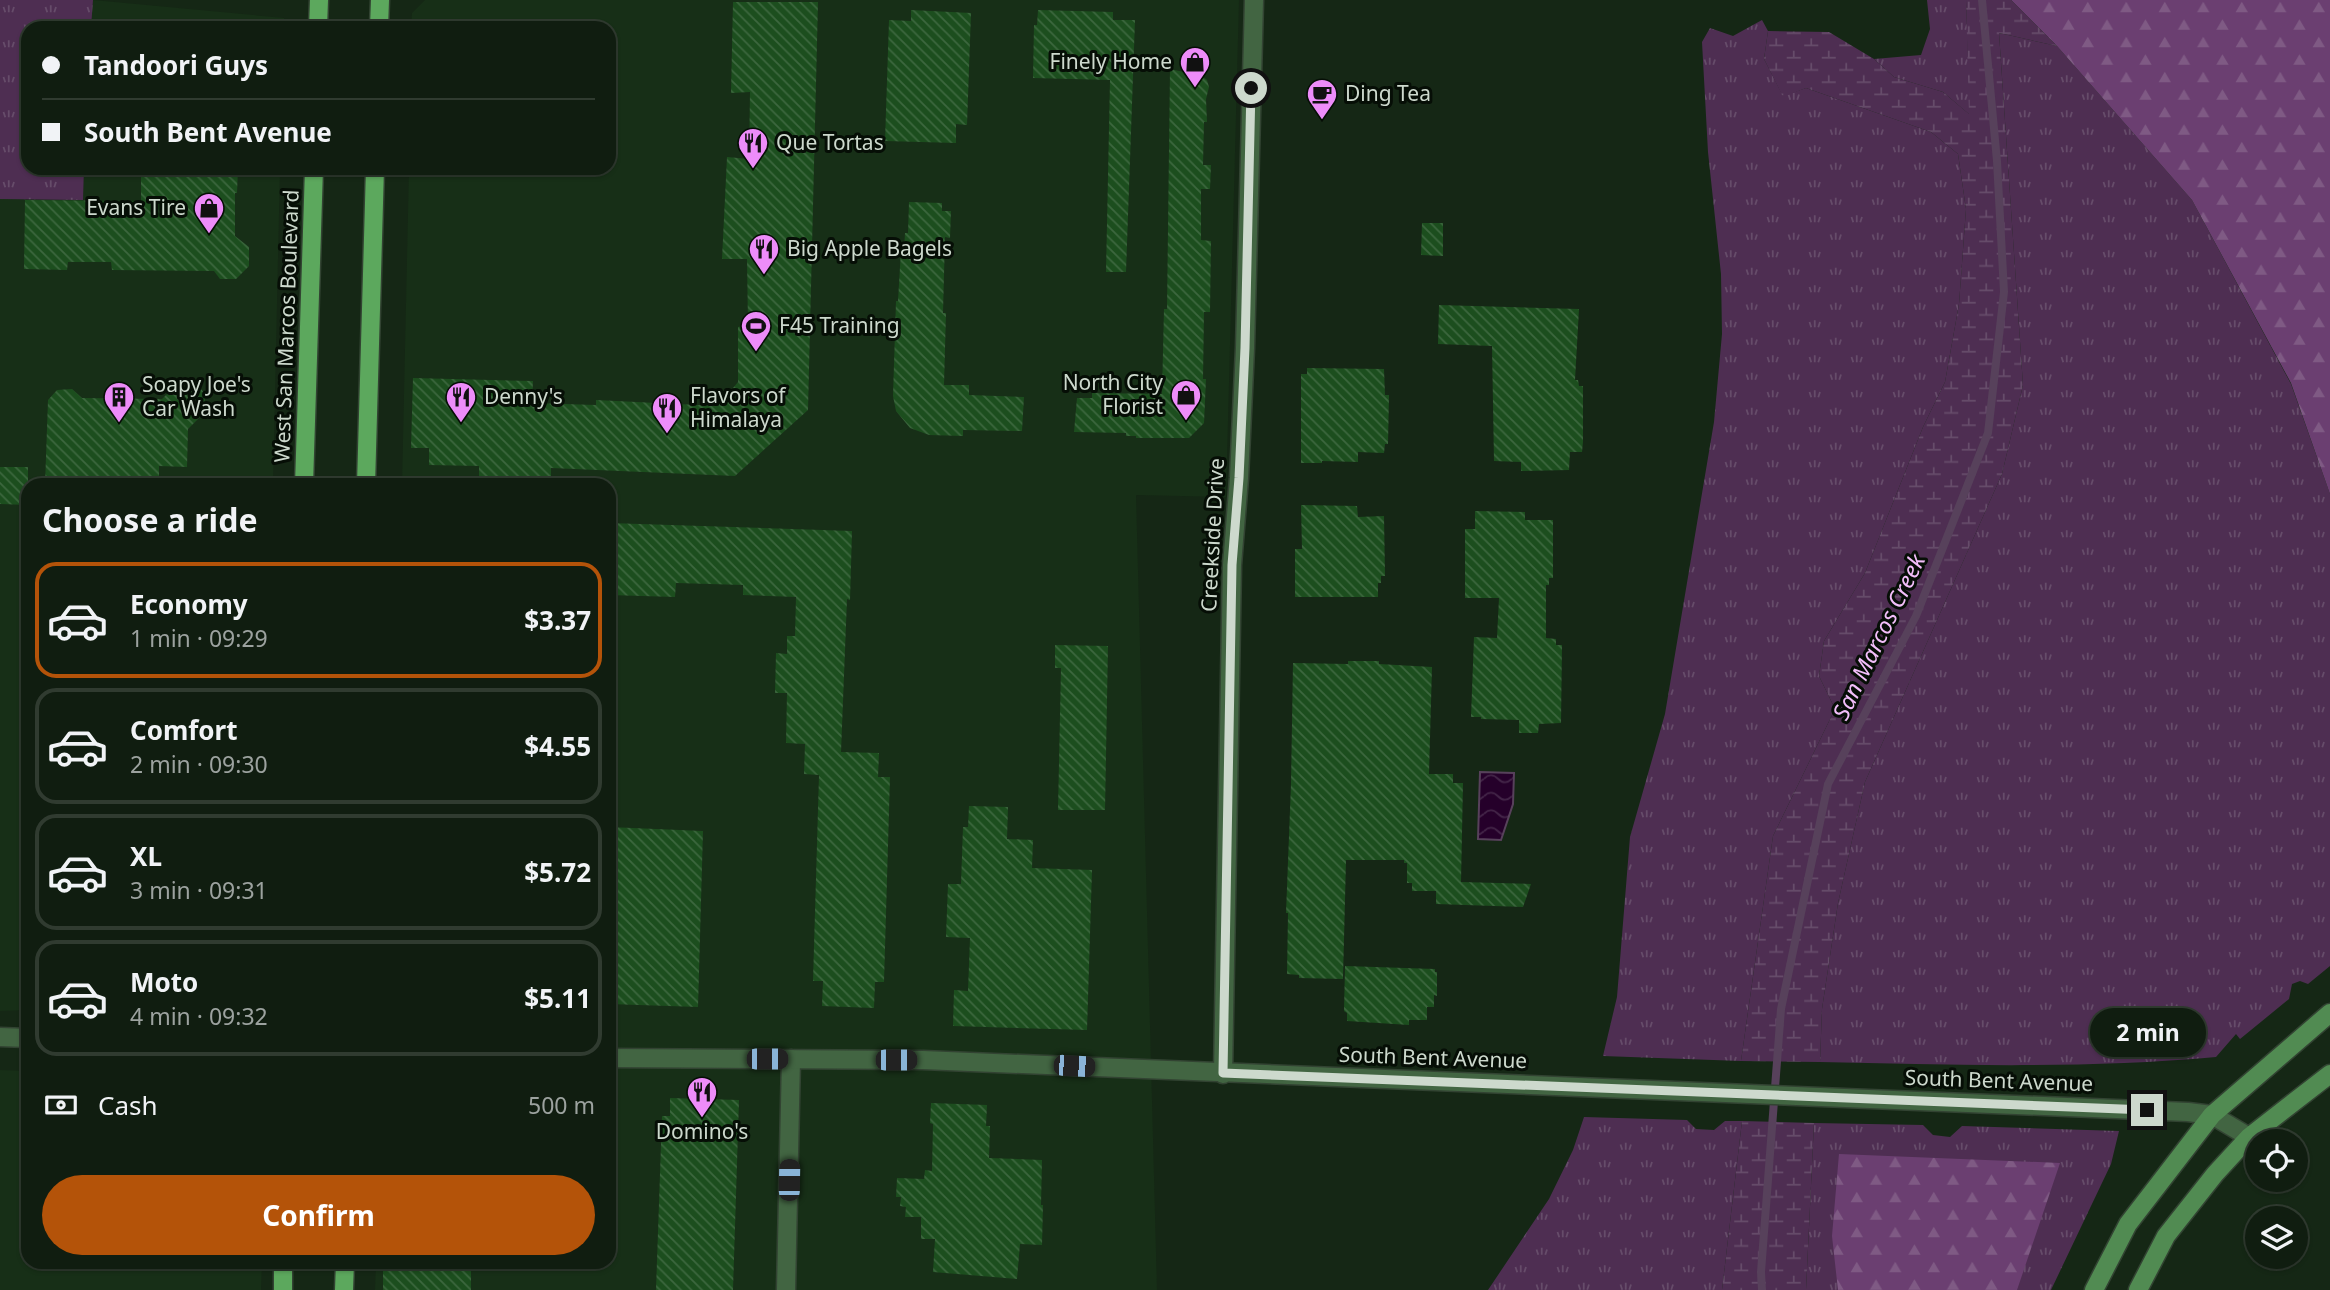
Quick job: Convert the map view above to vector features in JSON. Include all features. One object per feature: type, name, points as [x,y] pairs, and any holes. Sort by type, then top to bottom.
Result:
[{"type":"main road","points":[[318,21],[319,0]]},
{"type":"main road","points":[[379,21],[380,0]]},
{"type":"main road","name":"West San Marcos Boulevard","points":[[304,478],[314,175]]},
{"type":"main road","points":[[366,478],[375,175]]},
{"type":"main road","points":[[2094,1290],[2128,1224],[2212,1115],[2330,1013]]},
{"type":"main road","points":[[2259,1129],[2330,1074]]},
{"type":"main road","points":[[2138,1290],[2166,1236],[2215,1174],[2245,1141]]},
{"type":"main road","points":[[283,1269],[283,1290]]},
{"type":"main road","points":[[344,1290],[345,1269]]},
{"type":"street","name":"Creekside Drive","points":[[1223,1073],[1232,565],[1245,348],[1254,0]]},
{"type":"street","points":[[0,1037],[21,1038]]},
{"type":"street","name":"South Bent Avenue","points":[[616,1058],[922,1060],[2127,1109],[2212,1115],[2245,1135]]},
{"type":"street","points":[[786,1290],[791,1059]]},
{"type":"shaded area","points":[[93,0],[284,18],[284,21],[92,21]]},
{"type":"shaded area","points":[[425,0],[1239,0],[1226,497],[1136,495],[1157,1290],[375,1290],[376,1269],[616,1269],[616,478],[402,478],[409,175],[616,175],[616,21],[411,21],[412,13]]},
{"type":"shaded area","points":[[84,175],[280,175],[273,478],[21,478],[21,1010],[0,1011],[0,199],[83,200]]},
{"type":"shaded area","points":[[0,1070],[21,1071],[21,1269],[262,1269],[261,1290],[0,1290]]},
{"type":"green space","points":[[0,0],[93,0],[92,21],[21,21],[21,175],[84,175],[83,200],[0,199]]},
{"type":"green space","points":[[1927,0],[1966,0],[1970,115],[1943,92],[1894,77],[1874,59],[1921,55],[1930,29]]},
{"type":"green space","points":[[1966,0],[2011,0],[2057,46],[1999,33],[2023,385],[2002,474],[1865,782],[1838,903],[1822,1009],[1820,1062],[1741,1061],[1773,836],[1835,709],[1819,676],[1824,641],[1865,573],[1923,427],[1945,382],[1959,304],[1966,209],[1958,154],[1931,132],[1806,88],[1783,97],[1764,59],[1768,31],[1829,32],[1874,59],[1894,77],[1943,92],[1969,114]]},
{"type":"green space","points":[[2011,0],[2330,0],[2330,494],[2291,383],[2192,200],[2057,46]]},
{"type":"green space","points":[[1762,20],[1768,31],[1764,59],[1783,96],[1806,88],[1931,132],[1958,154],[1966,209],[1959,304],[1945,382],[1923,427],[1865,573],[1824,641],[1819,676],[1835,709],[1773,836],[1741,1061],[1603,1056],[1617,997],[1630,837],[1665,714],[1714,422],[1722,334],[1721,274],[1708,152],[1702,42],[1710,28],[1733,36]]},
{"type":"green space","points":[[1999,33],[2057,46],[2192,200],[2291,384],[2330,494],[2330,966],[2308,984],[2300,981],[2292,984],[2289,999],[2240,1039],[2236,1034],[2216,1057],[2068,1065],[1820,1062],[1822,1009],[1838,903],[1865,782],[2002,474],[2023,385]]},
{"type":"green space","points":[[1584,1117],[1687,1120],[1696,1129],[1714,1130],[1725,1121],[1742,1121],[1722,1290],[1488,1290],[1549,1199],[1573,1150]]},
{"type":"green space","points":[[1742,1121],[1814,1123],[1806,1290],[1722,1290]]},
{"type":"green space","points":[[1814,1123],[1923,1125],[1933,1135],[1950,1137],[1962,1126],[2119,1131],[2111,1164],[2051,1290],[1806,1290]]},
{"type":"green space","points":[[1839,1154],[2060,1163],[2017,1290],[1838,1290],[1832,1236]]},
{"type":"water","points":[[1480,772],[1514,773],[1513,804],[1501,840],[1478,839]]},
{"type":"building","points":[[733,2],[818,2],[808,410],[735,476],[551,468],[551,478],[479,478],[479,466],[429,465],[429,448],[411,448],[413,378],[533,381],[532,403],[596,405],[596,400],[718,406],[738,382],[738,327],[748,325],[747,259],[722,259],[727,157],[749,159],[750,92],[731,93]]},
{"type":"building","points":[[911,10],[971,13],[967,125],[956,124],[956,143],[885,141],[889,20],[911,21]]},
{"type":"building","points":[[1038,10],[1113,12],[1113,20],[1135,20],[1126,272],[1106,272],[1110,80],[1033,78],[1034,25],[1037,25]]},
{"type":"building","points":[[1170,69],[1202,76],[1209,87],[1206,99],[1207,122],[1204,122],[1203,165],[1211,165],[1210,189],[1201,189],[1201,240],[1211,241],[1210,312],[1204,312],[1204,423],[1189,438],[1136,438],[1126,436],[1126,433],[1074,432],[1077,398],[1092,398],[1092,393],[1162,394],[1164,309],[1167,309]]},
{"type":"building","points":[[141,175],[238,175],[235,236],[249,247],[249,266],[236,279],[220,279],[214,271],[112,270],[111,262],[68,262],[67,270],[24,269],[25,200],[141,201]]},
{"type":"building","points":[[909,202],[942,203],[942,211],[951,211],[950,238],[945,237],[944,385],[969,385],[969,395],[1024,397],[1022,431],[963,430],[963,436],[929,435],[910,428],[896,411],[893,396],[896,301],[901,250],[904,250],[905,233],[908,233]]},
{"type":"building","points":[[1422,223],[1443,223],[1443,256],[1421,255]]},
{"type":"building","points":[[1439,305],[1579,309],[1575,380],[1578,380],[1579,386],[1583,386],[1583,442],[1582,452],[1570,452],[1569,470],[1521,471],[1521,462],[1494,461],[1492,346],[1438,344]]},
{"type":"building","points":[[1307,368],[1384,369],[1385,395],[1389,395],[1388,444],[1385,444],[1384,453],[1358,452],[1358,462],[1301,463],[1301,374],[1307,374]]},
{"type":"building","name":"Soapy Joe's Car Wash","points":[[193,382],[205,393],[205,412],[188,429],[187,467],[159,466],[159,478],[45,478],[48,400],[57,390],[72,389],[82,398],[162,399],[177,384]]},
{"type":"building","points":[[0,467],[28,467],[28,478],[21,478],[21,505],[0,504]]},
{"type":"building","points":[[1301,505],[1357,506],[1358,517],[1384,516],[1385,576],[1381,576],[1381,583],[1378,583],[1378,597],[1295,597],[1295,549],[1302,549]]},
{"type":"building","points":[[1475,511],[1525,512],[1525,520],[1553,520],[1553,578],[1549,578],[1549,585],[1546,585],[1546,638],[1556,639],[1556,645],[1562,645],[1561,723],[1539,724],[1538,733],[1519,733],[1519,720],[1471,717],[1474,637],[1497,638],[1499,598],[1465,598],[1465,529],[1475,529]]},
{"type":"building","points":[[616,523],[852,531],[841,752],[879,753],[878,777],[890,777],[884,982],[875,982],[874,1008],[822,1006],[823,981],[813,981],[819,775],[804,774],[805,744],[786,743],[787,693],[775,693],[776,653],[787,654],[787,636],[795,636],[796,597],[743,595],[743,585],[676,583],[675,597],[616,595]]},
{"type":"building","points":[[1055,645],[1108,646],[1105,810],[1058,810],[1061,668],[1055,668]]},
{"type":"building","points":[[1348,661],[1379,661],[1379,664],[1432,667],[1429,774],[1453,774],[1453,783],[1463,783],[1461,882],[1531,884],[1523,907],[1436,904],[1436,891],[1412,891],[1412,883],[1407,883],[1407,863],[1404,863],[1404,860],[1346,860],[1343,979],[1299,978],[1299,975],[1287,974],[1286,913],[1293,663],[1348,664]]},
{"type":"building","points":[[969,806],[1008,807],[1007,839],[1033,840],[1032,868],[1092,870],[1087,1030],[953,1026],[954,990],[968,991],[970,938],[946,937],[948,884],[961,884],[963,827],[968,827]]},
{"type":"building","points":[[616,827],[703,831],[698,1007],[616,1004]]},
{"type":"building","points":[[1345,966],[1435,969],[1437,996],[1434,995],[1434,1007],[1427,1007],[1427,1020],[1409,1020],[1409,1025],[1347,1021],[1347,1013],[1344,1011]]},
{"type":"building","points":[[670,1098],[739,1100],[733,1290],[656,1290],[662,1116],[670,1116]]},
{"type":"building","points":[[931,1103],[987,1105],[986,1126],[990,1126],[989,1158],[1042,1160],[1042,1245],[1020,1244],[1017,1279],[933,1272],[935,1239],[921,1239],[921,1217],[905,1217],[906,1207],[900,1206],[901,1197],[896,1197],[897,1178],[924,1179],[925,1170],[932,1171]]},
{"type":"building","points":[[383,1269],[471,1269],[471,1290],[383,1290]]},
{"type":"waterway","name":"San Marcos Creek","points":[[1762,1290],[1761,1272],[1781,1009],[1828,784],[1916,616],[1988,433],[2004,292],[1997,161],[1982,0]]},
{"type":"place","name":"Finely Home","points":[[1195,89]]},
{"type":"place","name":"Ding Tea","points":[[1322,121]]},
{"type":"place","name":"Que Tortas","points":[[753,170]]},
{"type":"place","name":"Evans Tire","points":[[209,235]]},
{"type":"place","name":"Big Apple Bagels","points":[[764,276]]},
{"type":"place","name":"F45 Training","points":[[756,353]]},
{"type":"place","name":"North City Florist","points":[[1186,422]]},
{"type":"place","name":"Soapy Joe's Car Wash","points":[[119,424]]},
{"type":"place","name":"Denny's","points":[[461,424]]},
{"type":"place","name":"Flavors of Himalaya","points":[[667,435]]},
{"type":"place","name":"Domino's","points":[[702,1119]]},
{"type":"route","points":[[1251,88],[1245,348],[1232,565],[1223,1073],[2147,1110]]}]
